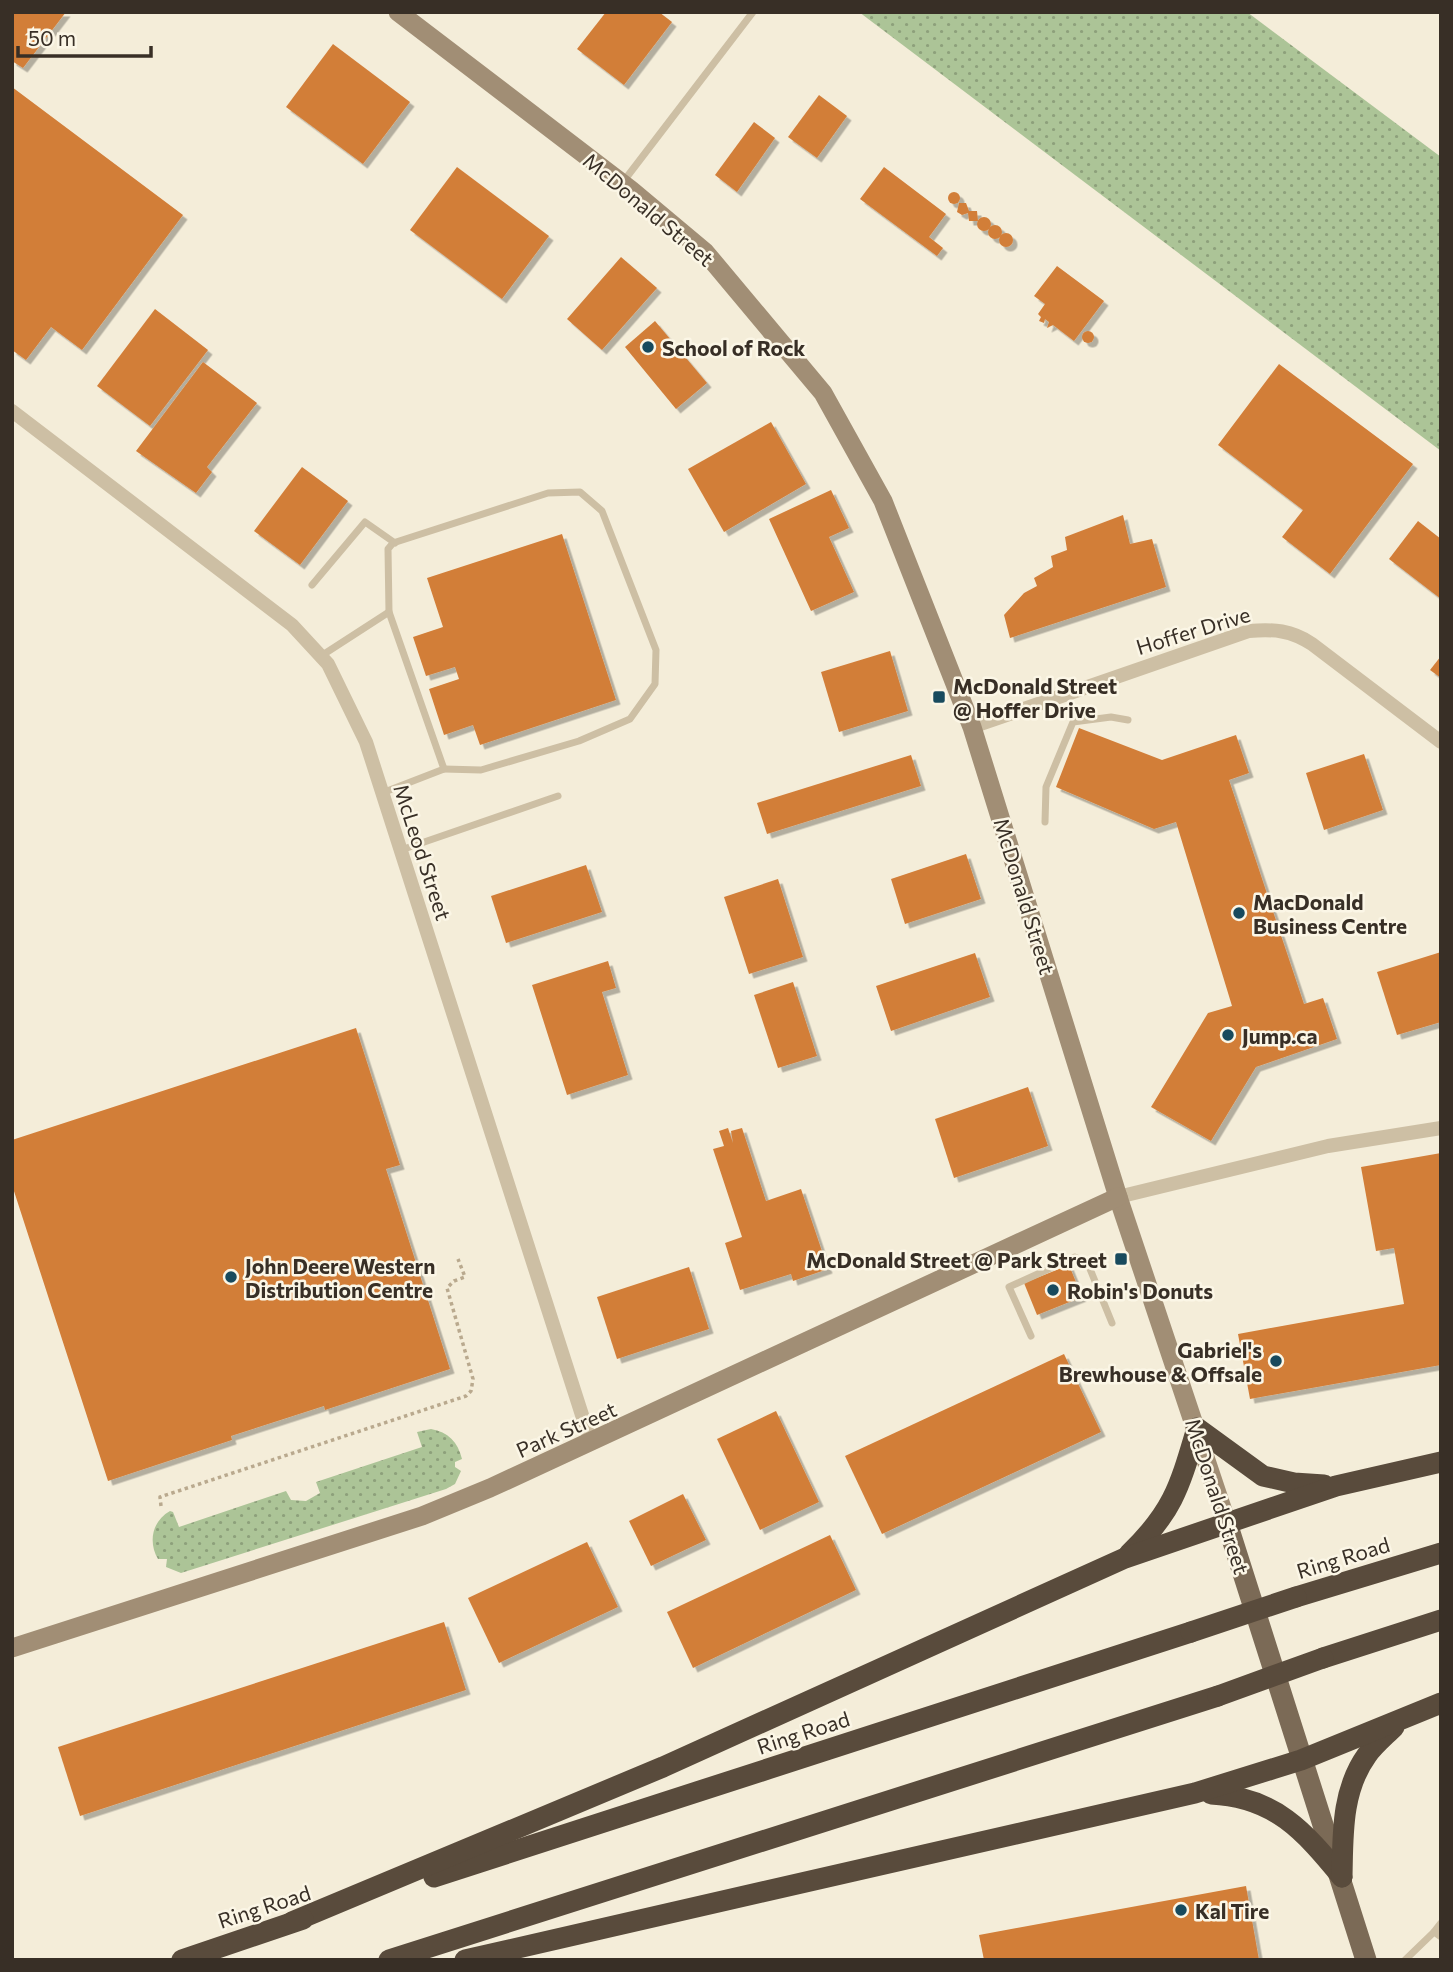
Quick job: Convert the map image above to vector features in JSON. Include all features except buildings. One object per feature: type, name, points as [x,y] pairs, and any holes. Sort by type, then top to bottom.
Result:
[{"type":"highway","points":[[1125,1558],[1157,1528],[1171,1504],[1183,1476],[1197,1428],[1263,1475],[1294,1483],[1336,1486]]},
{"type":"highway","points":[[292,1922],[663,1768],[1125,1558],[1336,1486],[1441,1462]]},
{"type":"highway","name":"Ring Road","points":[[182,1960],[1296,1597],[1441,1553]]},
{"type":"highway","points":[[389,1960],[1218,1696],[1441,1620]]},
{"type":"highway","points":[[465,1960],[1195,1793],[1301,1760],[1441,1703]]},
{"type":"highway","points":[[1342,1877],[1344,1813],[1353,1782],[1367,1754],[1400,1721]]},
{"type":"highway","points":[[1195,1793],[1239,1795],[1262,1804],[1306,1834],[1342,1877]]},
{"type":"main road","name":"McDonald Street","points":[[398,12],[622,183],[705,252],[823,393],[883,501],[972,727],[1118,1197],[1197,1428],[1301,1760],[1342,1877],[1366,1960]]},
{"type":"main road","name":"Park Street","points":[[12,1648],[422,1516],[591,1443],[1118,1197]]},
{"type":"street","name":"McLeod Street","points":[[12,411],[292,625],[321,656],[348,701],[382,793],[591,1443]]},
{"type":"street","name":"Hoffer Drive","points":[[972,727],[1249,631],[1270,629],[1293,632],[1441,742]]},
{"type":"street","points":[[1118,1197],[1328,1146],[1441,1128]]},
{"type":"lane","points":[[622,183],[753,12]]},
{"type":"lane","points":[[382,793],[443,769],[481,770],[579,741],[631,719],[655,684],[656,650],[602,511],[580,492],[548,493],[395,543],[388,549],[389,612],[443,769]]},
{"type":"lane","points":[[312,586],[365,522],[395,543]]},
{"type":"lane","points":[[321,656],[389,612]]},
{"type":"lane","points":[[1045,822],[1046,787],[1073,722],[1111,717],[1128,720]]},
{"type":"lane","points":[[400,850],[558,796]]},
{"type":"lane","points":[[1031,1336],[1009,1287],[1074,1258],[1088,1264],[1112,1323]]},
{"type":"lane","points":[[1405,1960],[1437,1935],[1441,1923]]},
{"type":"path","points":[[161,1506],[160,1497],[466,1396],[473,1387],[473,1379],[448,1296],[449,1284],[465,1277],[458,1259]]},
{"type":"path","points":[[421,1412],[424,1420]]},
{"type":"green space","points":[[859,12],[1247,12],[1441,157],[1441,451]]},
{"type":"green space","points":[[431,1429],[451,1439],[462,1459],[455,1462],[455,1467],[461,1471],[455,1484],[446,1489],[181,1573],[166,1567],[167,1559],[158,1559],[153,1546],[154,1532],[159,1520],[170,1511],[173,1512],[179,1527],[286,1491],[291,1500],[306,1501],[320,1493],[316,1482],[422,1447],[417,1432]]},
{"type":"place","name":"School of Rock","points":[[648,347]]},
{"type":"place","name":"McDonald Street @ Hoffer Drive","points":[[939,697]]},
{"type":"place","name":"MacDonald Business Centre","points":[[1239,913]]},
{"type":"place","name":"Jump.ca","points":[[1228,1035]]},
{"type":"place","name":"McDonald Street @ Park Street","points":[[1121,1259]]},
{"type":"place","name":"John Deere Western Distribution Centre","points":[[231,1277]]},
{"type":"place","name":"Robin's Donuts","points":[[1053,1290]]},
{"type":"place","name":"Gabriel's Brewhouse & Offsale","points":[[1276,1361]]},
{"type":"place","name":"Kal Tire","points":[[1181,1910]]}]
